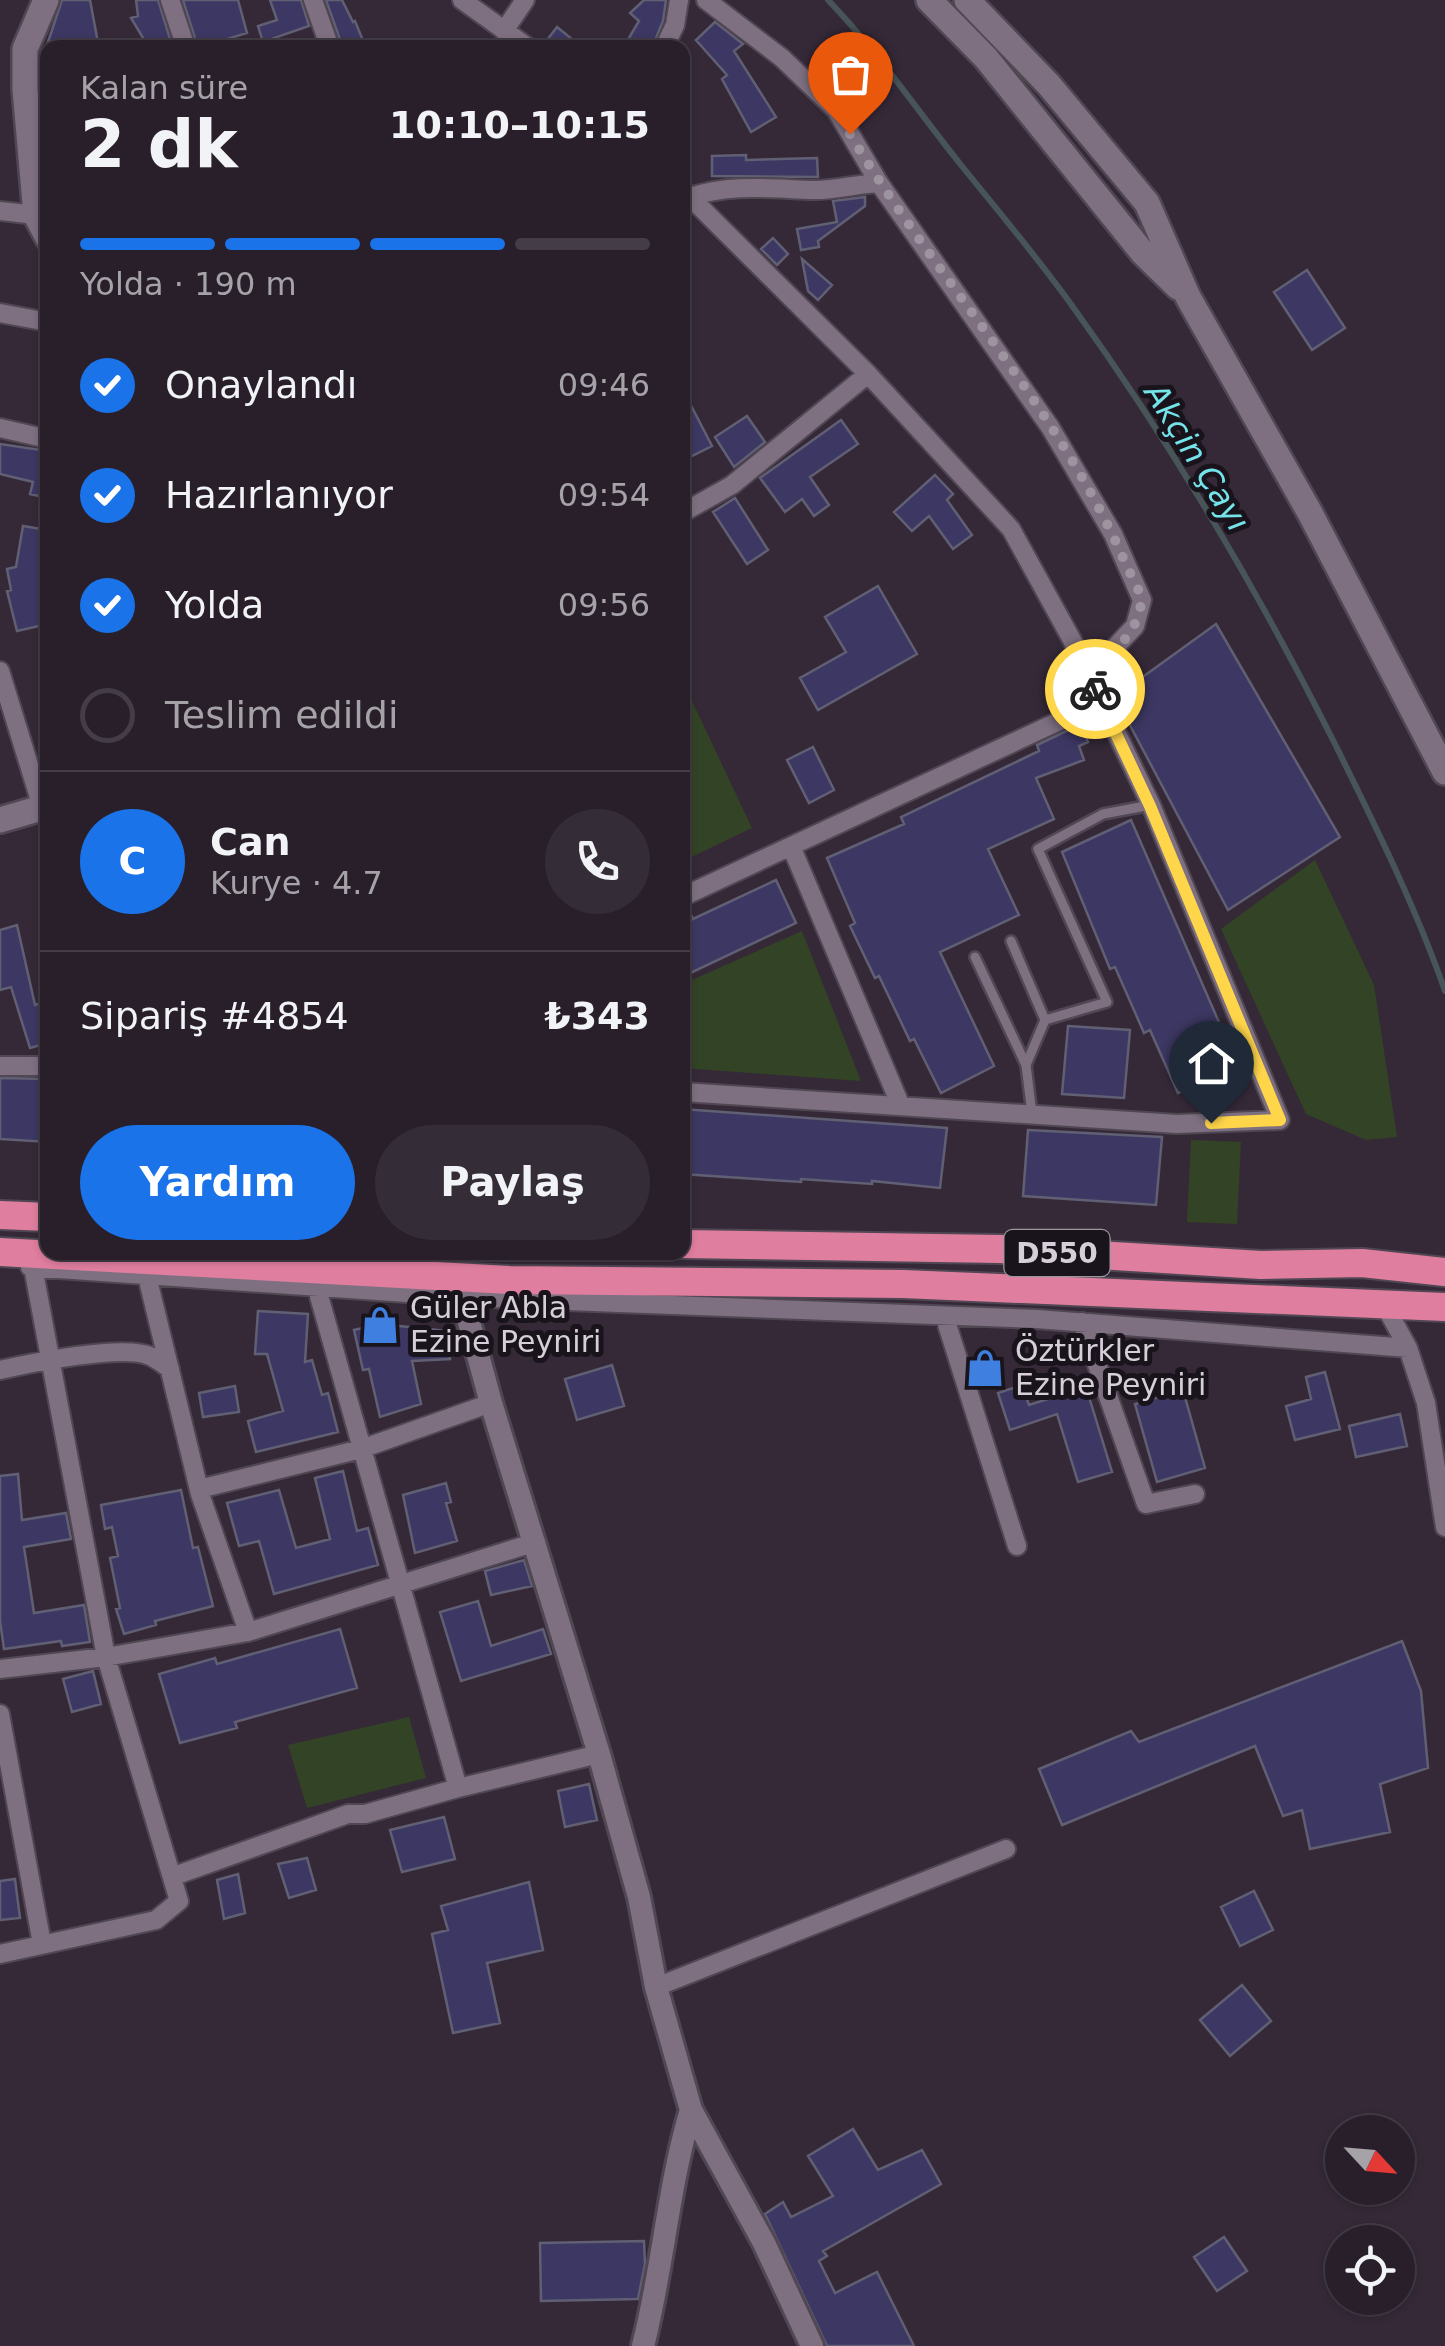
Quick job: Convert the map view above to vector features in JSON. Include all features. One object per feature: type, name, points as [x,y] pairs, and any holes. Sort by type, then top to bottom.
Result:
[{"type":"highway","points":[[0,1215],[40,1218]]},
{"type":"highway","name":"D550","points":[[690,1244],[1000,1249],[1262,1265],[1362,1264],[1438,1272]]},
{"type":"highway","name":"D550","points":[[0,1252],[40,1255]]},
{"type":"highway","name":"D550","points":[[102,1260],[460,1288],[904,1284],[1442,1306]]},
{"type":"main road","points":[[40,211],[25,89],[25,50],[46,0]]},
{"type":"main road","points":[[928,0],[986,58],[1142,253],[1188,297]]},
{"type":"main road","points":[[968,0],[1050,85],[1147,203],[1188,297],[1310,514],[1445,772]]},
{"type":"main road","points":[[0,820],[40,808]]},
{"type":"street","points":[[170,0],[183,40]]},
{"type":"street","points":[[313,0],[327,40]]},
{"type":"street","points":[[462,0],[517,40]]},
{"type":"street","points":[[504,31],[525,0]]},
{"type":"street","points":[[668,40],[675,26],[679,0]]},
{"type":"street","points":[[706,0],[782,58],[836,110],[878,183],[1050,427],[1114,534],[1142,600],[1134,626],[1089,675]]},
{"type":"street","points":[[690,192],[738,186],[820,190],[878,183]]},
{"type":"street","points":[[690,197],[868,374],[1011,530],[1089,675],[1150,806],[1280,1120],[1177,1124],[690,1092]]},
{"type":"street","points":[[0,211],[40,226]]},
{"type":"street","points":[[0,313],[40,320]]},
{"type":"street","points":[[690,509],[732,485],[868,374]]},
{"type":"street","points":[[0,428],[40,437]]},
{"type":"street","points":[[0,671],[40,791]]},
{"type":"street","points":[[690,894],[1100,702]]},
{"type":"street","points":[[792,846],[900,1104]]},
{"type":"street","points":[[0,1066],[40,1066]]},
{"type":"street","points":[[0,1265],[317,1289],[460,1288],[945,1318],[1082,1322],[1408,1348]]},
{"type":"street","points":[[0,1954],[156,1920],[179,1901],[106,1657],[34,1267]]},
{"type":"street","points":[[147,1276],[199,1488],[248,1632]]},
{"type":"street","points":[[460,1288],[599,1754],[639,1897],[656,1987],[690,2110],[764,2244],[812,2346]]},
{"type":"street","points":[[317,1289],[458,1788]]},
{"type":"street","points":[[1384,1304],[1408,1348],[1426,1403],[1445,1526]]},
{"type":"street","points":[[945,1318],[1017,1546]]},
{"type":"street","points":[[1082,1322],[1146,1504],[1195,1494]]},
{"type":"street","points":[[0,1370],[51,1359],[147,1354],[170,1370]]},
{"type":"street","points":[[199,1488],[361,1449],[492,1403]]},
{"type":"street","points":[[0,1669],[106,1657],[248,1632],[536,1542]]},
{"type":"street","points":[[0,1714],[42,1944]]},
{"type":"street","points":[[174,1876],[348,1814],[365,1814],[599,1754]]},
{"type":"street","points":[[656,1987],[1006,1849]]},
{"type":"street","points":[[644,2346],[658,2286],[675,2162],[690,2110]]},
{"type":"lane","points":[[1045,1020],[1107,1002],[1038,849],[1103,814],[1150,806]]},
{"type":"lane","points":[[1012,941],[1045,1020],[1026,1065]]},
{"type":"lane","points":[[975,956],[1026,1065],[1032,1114]]},
{"type":"green space","points":[[690,702],[752,828],[690,858]]},
{"type":"green space","points":[[1315,860],[1374,985],[1397,1137],[1366,1140],[1306,1114],[1221,929]]},
{"type":"green space","points":[[802,931],[861,1081],[690,1069],[690,981]]},
{"type":"green space","points":[[1191,1140],[1241,1142],[1237,1224],[1187,1222]]},
{"type":"green space","points":[[409,1717],[426,1778],[307,1808],[288,1745]]},
{"type":"building","points":[[62,0],[90,0],[98,40],[49,40]]},
{"type":"building","points":[[136,0],[158,0],[170,39],[144,40],[131,18],[138,16]]},
{"type":"building","points":[[183,0],[238,0],[247,33],[224,40],[196,40]]},
{"type":"building","points":[[270,0],[301,0],[309,26],[262,40],[258,26],[277,20]]},
{"type":"building","points":[[326,0],[342,0],[363,40],[340,40]]},
{"type":"building","points":[[644,0],[666,0],[655,40],[628,40],[639,21],[630,13]]},
{"type":"building","points":[[715,22],[743,44],[734,51],[776,117],[751,132],[722,79],[727,75],[696,40]]},
{"type":"building","points":[[557,27],[573,40],[547,40]]},
{"type":"building","points":[[746,155],[746,160],[817,158],[818,177],[712,176],[712,156]]},
{"type":"building","points":[[865,197],[865,206],[818,241],[819,247],[801,250],[797,229],[837,222],[833,201]]},
{"type":"building","points":[[773,238],[788,254],[777,265],[761,249]]},
{"type":"building","points":[[802,259],[832,285],[818,300],[808,291]]},
{"type":"building","points":[[1307,270],[1345,328],[1312,350],[1274,292]]},
{"type":"building","points":[[690,403],[712,446],[690,457]]},
{"type":"building","points":[[747,416],[765,442],[734,467],[715,437]]},
{"type":"building","points":[[841,420],[858,444],[810,477],[829,505],[814,516],[802,499],[785,512],[760,478]]},
{"type":"building","points":[[0,444],[40,450],[40,496],[30,494],[33,482],[0,474]]},
{"type":"building","points":[[935,475],[953,494],[947,500],[972,535],[953,549],[929,516],[912,531],[894,512]]},
{"type":"building","points":[[735,498],[768,550],[747,564],[713,512]]},
{"type":"building","points":[[23,526],[40,529],[40,626],[17,631],[7,591],[11,590],[7,569],[16,567]]},
{"type":"building","points":[[878,586],[917,654],[818,710],[800,678],[846,652],[825,617]]},
{"type":"building","points":[[1216,624],[1340,837],[1228,910],[1115,697]]},
{"type":"building","points":[[1081,724],[1088,742],[1079,746],[1084,760],[1036,778],[1054,819],[988,849],[1019,915],[940,952],[994,1066],[941,1093],[914,1039],[910,1041],[879,976],[875,978],[850,926],[855,923],[827,858],[904,824],[901,817],[1039,751],[1037,745]]},
{"type":"building","points":[[813,747],[834,790],[809,803],[787,760]]},
{"type":"building","points":[[1131,820],[1238,1066],[1178,1093],[1150,1030],[1144,1033],[1115,967],[1110,969],[1062,852]]},
{"type":"building","points":[[776,880],[796,923],[690,973],[690,912],[693,919]]},
{"type":"building","points":[[17,925],[35,1005],[40,1003],[40,1045],[30,1048],[11,987],[0,990],[0,930]]},
{"type":"building","points":[[1068,1026],[1130,1030],[1124,1098],[1062,1094]]},
{"type":"building","points":[[0,1078],[40,1079],[40,1142],[0,1139]]},
{"type":"building","points":[[690,1110],[947,1128],[940,1188],[872,1181],[801,1182],[690,1175]]},
{"type":"building","points":[[1028,1130],[1162,1137],[1156,1205],[1023,1196]]},
{"type":"building","points":[[258,1311],[308,1314],[305,1362],[312,1360],[322,1395],[328,1393],[338,1432],[256,1452],[248,1421],[283,1411],[267,1354],[255,1354]]},
{"type":"building","points":[[379,1324],[381,1333],[390,1325],[446,1331],[450,1359],[412,1361],[421,1404],[380,1417],[369,1369],[363,1370],[354,1330]]},
{"type":"building","points":[[612,1365],[624,1406],[577,1420],[565,1379]]},
{"type":"building","points":[[1325,1372],[1340,1429],[1295,1440],[1286,1406],[1311,1399],[1306,1377]]},
{"type":"building","points":[[1022,1385],[1029,1405],[1086,1387],[1112,1472],[1078,1482],[1057,1414],[1010,1430],[998,1393]]},
{"type":"building","points":[[235,1386],[239,1412],[203,1417],[199,1393]]},
{"type":"building","points":[[1183,1390],[1205,1468],[1157,1482],[1135,1404]]},
{"type":"building","points":[[1400,1414],[1407,1446],[1356,1457],[1349,1426]]},
{"type":"building","points":[[343,1471],[357,1531],[368,1528],[378,1565],[274,1594],[259,1541],[239,1546],[227,1503],[279,1490],[296,1548],[330,1539],[315,1478]]},
{"type":"building","points":[[18,1474],[22,1520],[66,1513],[71,1539],[24,1547],[34,1613],[84,1605],[90,1642],[62,1646],[61,1641],[4,1649],[0,1621],[0,1476]]},
{"type":"building","points":[[446,1483],[451,1502],[446,1503],[457,1541],[415,1553],[403,1495]]},
{"type":"building","points":[[181,1490],[193,1548],[198,1547],[213,1606],[155,1621],[156,1625],[124,1634],[116,1609],[120,1608],[110,1558],[118,1556],[112,1527],[105,1529],[101,1505]]},
{"type":"building","points":[[524,1560],[532,1586],[491,1595],[485,1571]]},
{"type":"building","points":[[478,1601],[491,1646],[543,1629],[551,1654],[461,1681],[440,1612]]},
{"type":"building","points":[[340,1629],[357,1688],[235,1722],[237,1728],[180,1743],[159,1674],[215,1658],[217,1664]]},
{"type":"building","points":[[1402,1641],[1421,1691],[1428,1768],[1380,1784],[1390,1832],[1310,1849],[1302,1810],[1283,1816],[1255,1746],[1062,1825],[1039,1769],[1131,1731],[1139,1742]]},
{"type":"building","points":[[93,1671],[101,1704],[72,1712],[63,1679]]},
{"type":"building","points":[[589,1784],[597,1820],[565,1827],[558,1791]]},
{"type":"building","points":[[444,1817],[455,1859],[402,1872],[390,1830]]},
{"type":"building","points":[[307,1858],[316,1890],[289,1898],[278,1864]]},
{"type":"building","points":[[238,1874],[245,1913],[224,1919],[217,1880]]},
{"type":"building","points":[[15,1879],[20,1918],[0,1920],[0,1881]]},
{"type":"building","points":[[529,1882],[543,1950],[487,1963],[500,2023],[453,2033],[432,1934],[448,1930],[441,1906]]},
{"type":"building","points":[[1254,1891],[1273,1930],[1240,1946],[1221,1907]]},
{"type":"building","points":[[1242,1985],[1271,2021],[1230,2056],[1200,2020]]},
{"type":"building","points":[[853,2129],[878,2170],[922,2150],[941,2184],[823,2251],[827,2256],[819,2261],[835,2293],[877,2272],[914,2346],[827,2346],[765,2214],[783,2202],[791,2217],[833,2196],[808,2156]]},
{"type":"building","points":[[1224,2237],[1247,2271],[1217,2291],[1194,2257]]},
{"type":"building","points":[[644,2241],[645,2264],[638,2299],[541,2301],[540,2243]]},
{"type":"waterway","name":"Akçin Çayı","points":[[828,0],[1060,289],[1179,465],[1244,574],[1334,742],[1407,896],[1445,991]]},
{"type":"way so far","points":[[850,134],[878,183],[1050,427],[1114,534],[1142,600],[1134,626],[1089,675],[1095,689]]},
{"type":"place","name":"Güler Abla Ezine Peyniri","points":[[380,1325]]},
{"type":"place","name":"Öztürkler Ezine Peyniri","points":[[985,1368]]},
{"type":"route","points":[[1095,689],[1150,806],[1280,1120],[1211,1123]]}]
